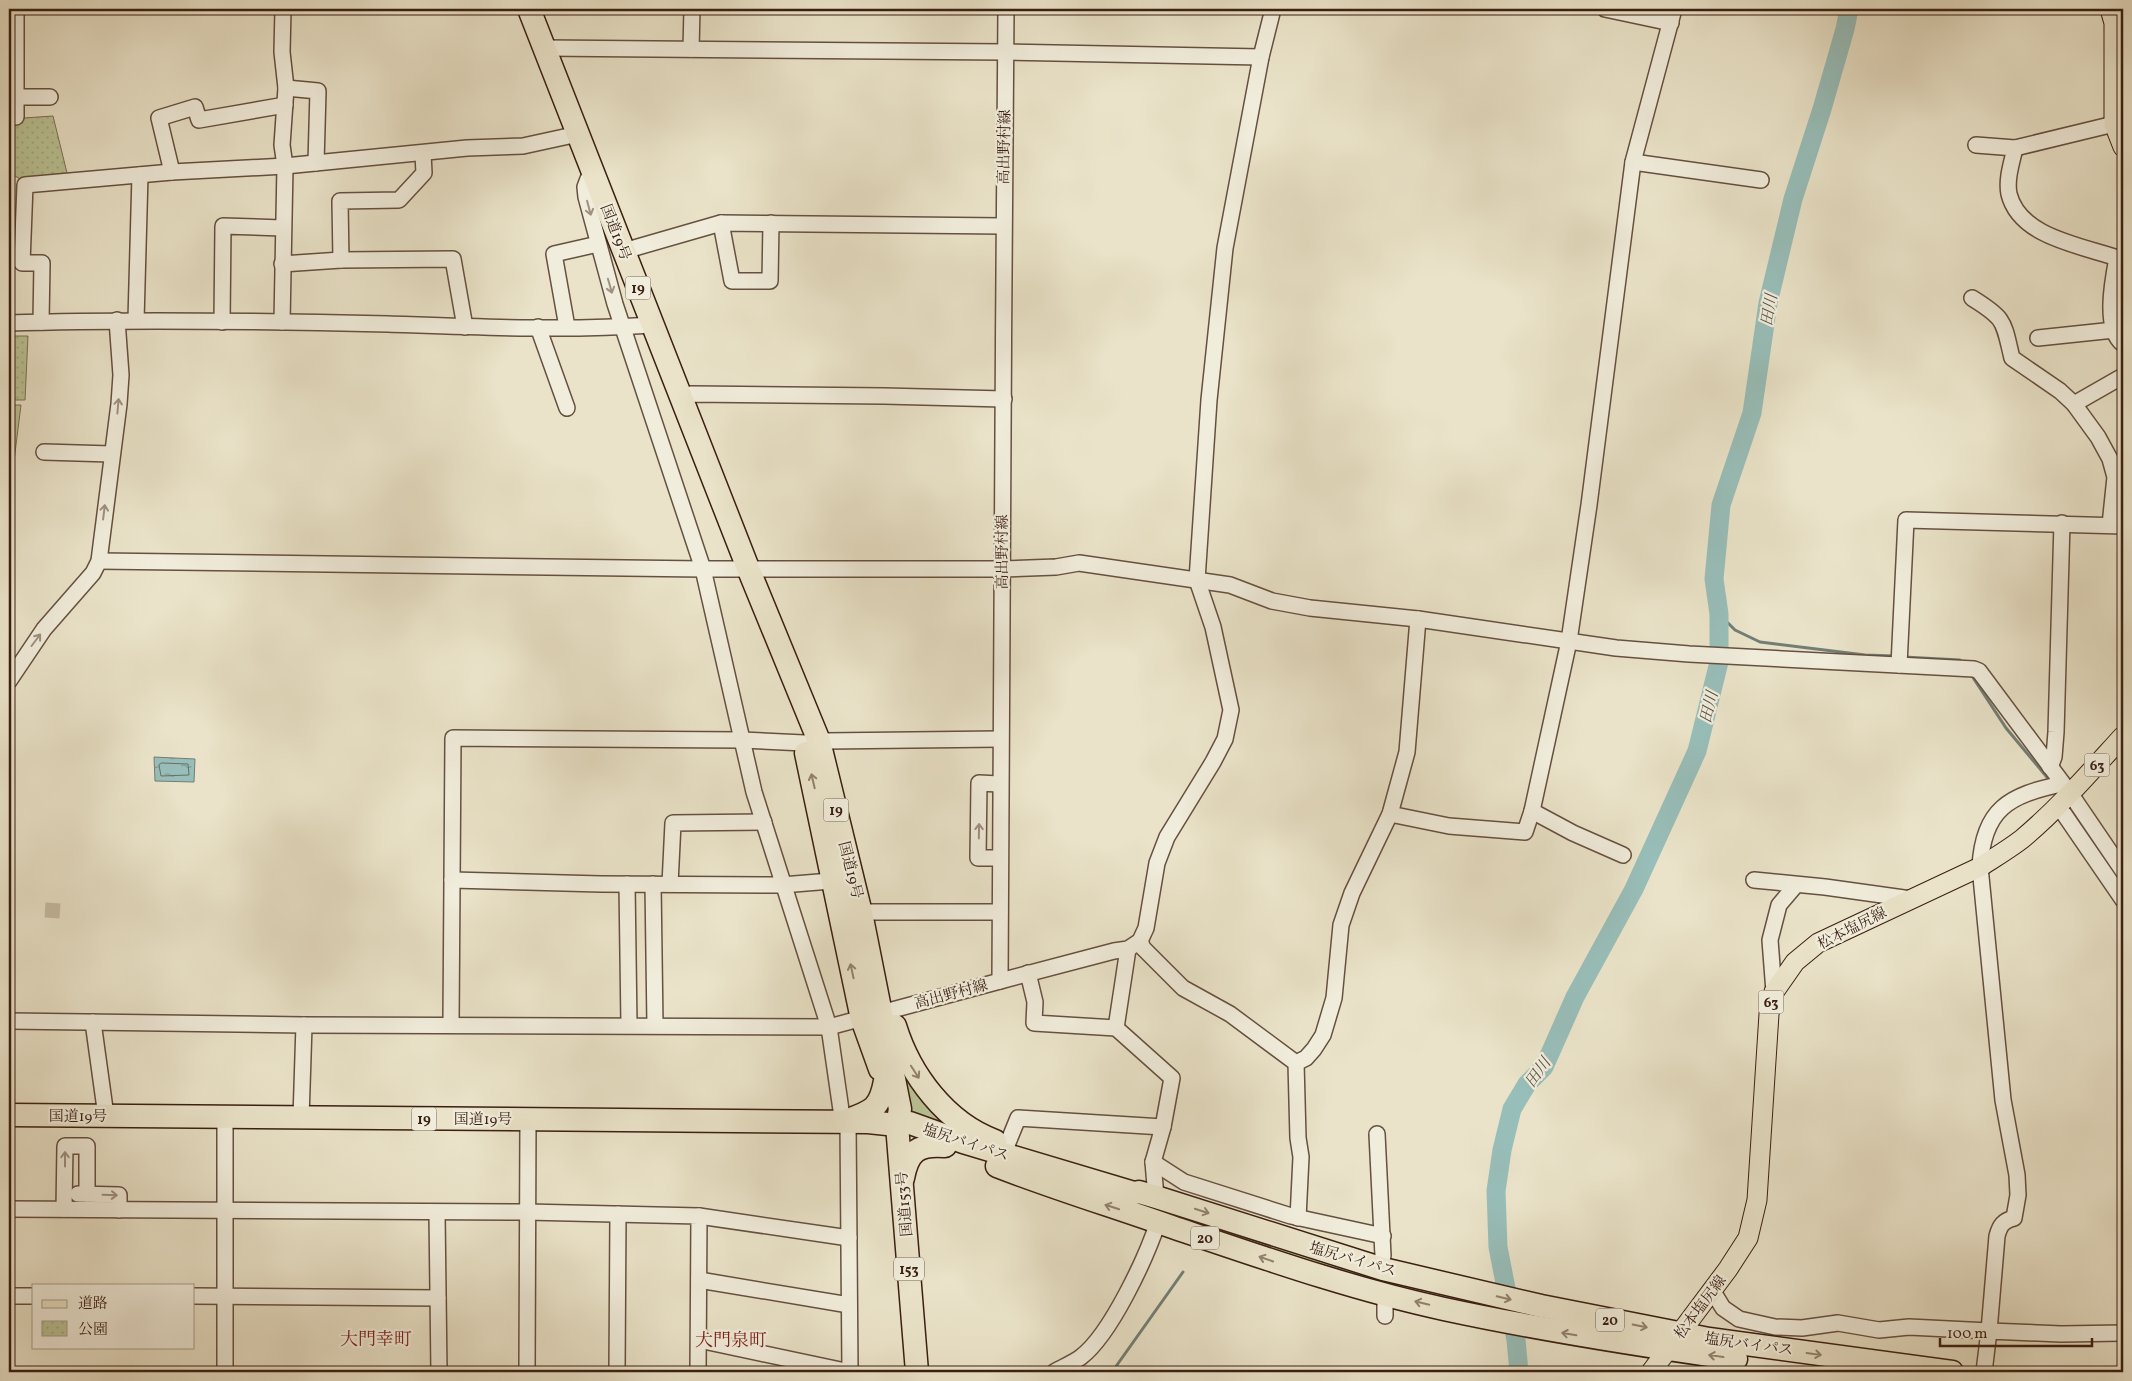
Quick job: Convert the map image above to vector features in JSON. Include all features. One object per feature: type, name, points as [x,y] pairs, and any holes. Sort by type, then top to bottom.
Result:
[{"type":"highway","name":"国道19号","points":[[528,9],[748,568],[789,689],[811,742],[851,914],[900,1109],[897,1125]]},
{"type":"highway","name":"国道19号","points":[[877,1014],[890,1111],[897,1125]]},
{"type":"highway","points":[[877,1014],[923,1084],[939,1102],[966,1126],[985,1137],[1136,1188],[1148,1194]]},
{"type":"highway","points":[[843,1118],[864,1115],[874,1109],[880,1102],[885,1081]]},
{"type":"highway","name":"国道19号","points":[[9,1115],[528,1120],[843,1118],[897,1125]]},
{"type":"highway","name":"塩尻バイパス","points":[[897,1125],[910,1123],[1028,1162],[1134,1193],[1148,1194],[1383,1269],[1541,1306],[1674,1342],[1833,1372]]},
{"type":"highway","name":"塩尻バイパス","points":[[897,1125],[945,1146],[1058,1190],[1331,1279],[1426,1304],[1542,1329],[1952,1372]]},
{"type":"highway","name":"国道153号","points":[[897,1125],[917,1372]]},
{"type":"highway","points":[[902,1182],[905,1166],[918,1148],[927,1145],[945,1146]]},
{"type":"main road","points":[[2110,9],[2114,23],[2114,124],[2123,146]]},
{"type":"main road","name":"松本塩尻線","points":[[1651,1372],[1728,1270],[1748,1238],[1757,1200],[1766,1042],[1774,992],[1795,962],[1818,943],[1980,867],[2022,839],[2060,793],[2123,736]]},
{"type":"street","points":[[9,117],[16,117],[16,9]]},
{"type":"street","points":[[282,322],[282,228],[285,166],[282,145],[286,88],[282,52],[283,9]]},
{"type":"street","points":[[691,49],[692,9]]},
{"type":"street","name":"高出野村線","points":[[9,1021],[304,1025],[829,1027],[1000,981],[999,784],[1004,399],[1003,226],[1006,9]]},
{"type":"street","points":[[1116,1028],[1134,945],[1146,928],[1158,863],[1167,838],[1213,762],[1225,738],[1231,710],[1213,627],[1196,580],[1209,400],[1225,248],[1261,57],[1272,9]]},
{"type":"street","points":[[1390,814],[1449,826],[1525,832],[1532,811],[1569,641],[1633,162],[1672,16],[1605,9]]},
{"type":"street","points":[[544,48],[1005,52],[1261,57]]},
{"type":"street","points":[[286,88],[318,91],[316,163]]},
{"type":"street","points":[[16,97],[50,97]]},
{"type":"street","points":[[172,172],[159,118],[195,108],[199,120],[285,105]]},
{"type":"street","points":[[1976,144],[2015,148],[2114,124]]},
{"type":"street","points":[[41,322],[42,263],[22,263],[25,185],[172,172],[285,166],[423,154],[467,148],[523,146],[578,134]]},
{"type":"street","points":[[2015,148],[2009,175],[2009,193],[2019,216],[2030,226],[2069,243],[2120,259],[2112,296],[2114,330],[2123,344]]},
{"type":"street","points":[[341,260],[340,201],[399,200],[424,173],[423,154]]},
{"type":"street","points":[[1633,162],[1760,180]]},
{"type":"street","points":[[136,320],[140,175]]},
{"type":"street","points":[[594,175],[588,178],[585,187],[598,244],[623,327],[703,569],[746,759],[782,885],[829,1027],[843,1118],[849,1238],[850,1372],[698,1340]]},
{"type":"street","points":[[624,251],[722,223],[1003,226]]},
{"type":"street","points":[[722,223],[732,282],[770,282],[771,223]]},
{"type":"street","points":[[222,322],[223,226],[282,228]]},
{"type":"street","points":[[567,327],[554,254],[598,244]]},
{"type":"street","points":[[282,264],[341,260],[453,259],[465,327]]},
{"type":"street","points":[[1899,659],[1906,520],[2116,525],[2115,477],[2110,459],[2086,418],[2060,391],[2012,358],[2002,321],[1996,314],[1972,298]]},
{"type":"street","points":[[9,681],[28,650],[93,573],[99,561],[111,454],[117,423],[121,375],[117,320]]},
{"type":"street","points":[[9,323],[136,320],[465,327],[653,326]]},
{"type":"street","points":[[538,327],[567,408]]},
{"type":"street","points":[[2038,338],[2114,330]]},
{"type":"street","points":[[2074,404],[2123,376]]},
{"type":"street","points":[[681,397],[691,394],[1004,399]]},
{"type":"street","points":[[44,452],[111,454]]},
{"type":"street","points":[[2050,768],[2054,758],[2056,732],[2062,523]]},
{"type":"street","points":[[99,561],[703,569],[1002,570],[1056,567],[1079,563],[1230,585],[1272,601],[1310,608],[1418,619],[1616,648],[1734,656],[1899,659],[1974,669],[1979,671],[2050,768],[2060,793],[2064,814],[2123,900]]},
{"type":"street","points":[[1296,1063],[1306,1058],[1314,1050],[1323,1035],[1334,998],[1341,925],[1352,893],[1390,814],[1407,752],[1418,619]]},
{"type":"street","points":[[451,1025],[453,738],[811,742],[1000,739]]},
{"type":"street","points":[[999,784],[979,783],[978,858],[1000,858]]},
{"type":"street","points":[[1984,1372],[1997,1236],[1999,1228],[2005,1221],[2014,1218],[2018,1195],[2018,1175],[2004,1100],[1980,867],[1981,849],[1990,822],[2005,804],[2022,794],[2060,793]]},
{"type":"street","points":[[2060,793],[2123,872]]},
{"type":"street","points":[[1532,811],[1573,833],[1622,855]]},
{"type":"street","points":[[670,884],[673,823],[764,822]]},
{"type":"street","points":[[452,880],[782,885],[843,880]]},
{"type":"street","points":[[1754,880],[1911,899]]},
{"type":"street","points":[[626,884],[629,1026]]},
{"type":"street","points":[[653,884],[655,1026]]},
{"type":"street","points":[[1774,992],[1770,940],[1779,905],[1796,885]]},
{"type":"street","points":[[851,914],[1000,912]]},
{"type":"street","points":[[1000,981],[1134,945],[1144,948],[1183,988],[1230,1014],[1296,1063]]},
{"type":"street","points":[[1028,973],[1034,1002],[1034,1024],[1116,1028]]},
{"type":"street","points":[[93,1022],[106,1116]]},
{"type":"street","points":[[301,1118],[304,1025]]},
{"type":"street","points":[[1116,1028],[1172,1078],[1153,1162],[1148,1194]]},
{"type":"street","points":[[1296,1063],[1298,1138],[1301,1157],[1298,1218]]},
{"type":"street","points":[[225,1116],[225,1372]]},
{"type":"street","points":[[1007,1145],[1018,1118],[1162,1127]]},
{"type":"street","points":[[527,1372],[528,1120]]},
{"type":"street","points":[[1377,1134],[1383,1256]]},
{"type":"street","points":[[64,1210],[65,1146],[87,1146],[87,1194]]},
{"type":"street","points":[[1153,1162],[1184,1182],[1298,1218],[1383,1236]]},
{"type":"street","points":[[64,1194],[119,1195],[119,1210]]},
{"type":"street","points":[[9,1209],[437,1213],[527,1212],[699,1216],[849,1238]]},
{"type":"street","points":[[437,1213],[438,1372]]},
{"type":"street","points":[[617,1372],[618,1214]]},
{"type":"street","points":[[698,1372],[699,1216]]},
{"type":"street","points":[[1054,1372],[1082,1356],[1103,1332],[1150,1249],[1158,1222]]},
{"type":"street","points":[[699,1280],[849,1305]]},
{"type":"street","points":[[1712,1290],[1722,1308],[1739,1319],[1775,1327],[1802,1328],[1838,1323],[1879,1330],[1908,1327],[2061,1334],[2123,1333]]},
{"type":"street","points":[[9,1296],[32,1296]]},
{"type":"street","points":[[195,1296],[438,1298]]},
{"type":"green space","points":[[53,116],[68,177],[23,181],[9,172],[9,119]]},
{"type":"green space","points":[[9,336],[28,336],[25,400],[9,400]]},
{"type":"green space","points":[[9,405],[21,405],[12,477],[10,522]]},
{"type":"green space","points":[[903,1072],[924,1102],[964,1136],[909,1114]]},
{"type":"green space","points":[[936,1136],[1475,1301],[1475,1304],[1393,1290]]},
{"type":"water","points":[[154,757],[195,759],[194,782],[155,781]]},
{"type":"waterway","name":"田川","points":[[1519,1372],[1516,1340],[1498,1247],[1496,1191],[1502,1150],[1512,1109],[1527,1084],[1544,1067],[1575,997],[1634,889],[1697,751],[1719,662],[1719,614],[1714,579],[1721,505],[1752,413],[1768,303],[1793,199],[1822,109],[1849,9]]},
{"type":"waterway","points":[[1719,614],[1735,630],[1760,642],[1865,655],[1895,656]]},
{"type":"waterway","points":[[1904,657],[1960,660]]},
{"type":"waterway","points":[[1972,676],[2006,728],[2051,782]]},
{"type":"waterway","points":[[1112,1372],[1183,1272]]},
{"type":"tunnel","points":[[52,918],[53,903]]},
{"type":"district","name":"大門幸町","points":[[376,1339]]},
{"type":"district","name":"大門泉町","points":[[731,1340]]}]
